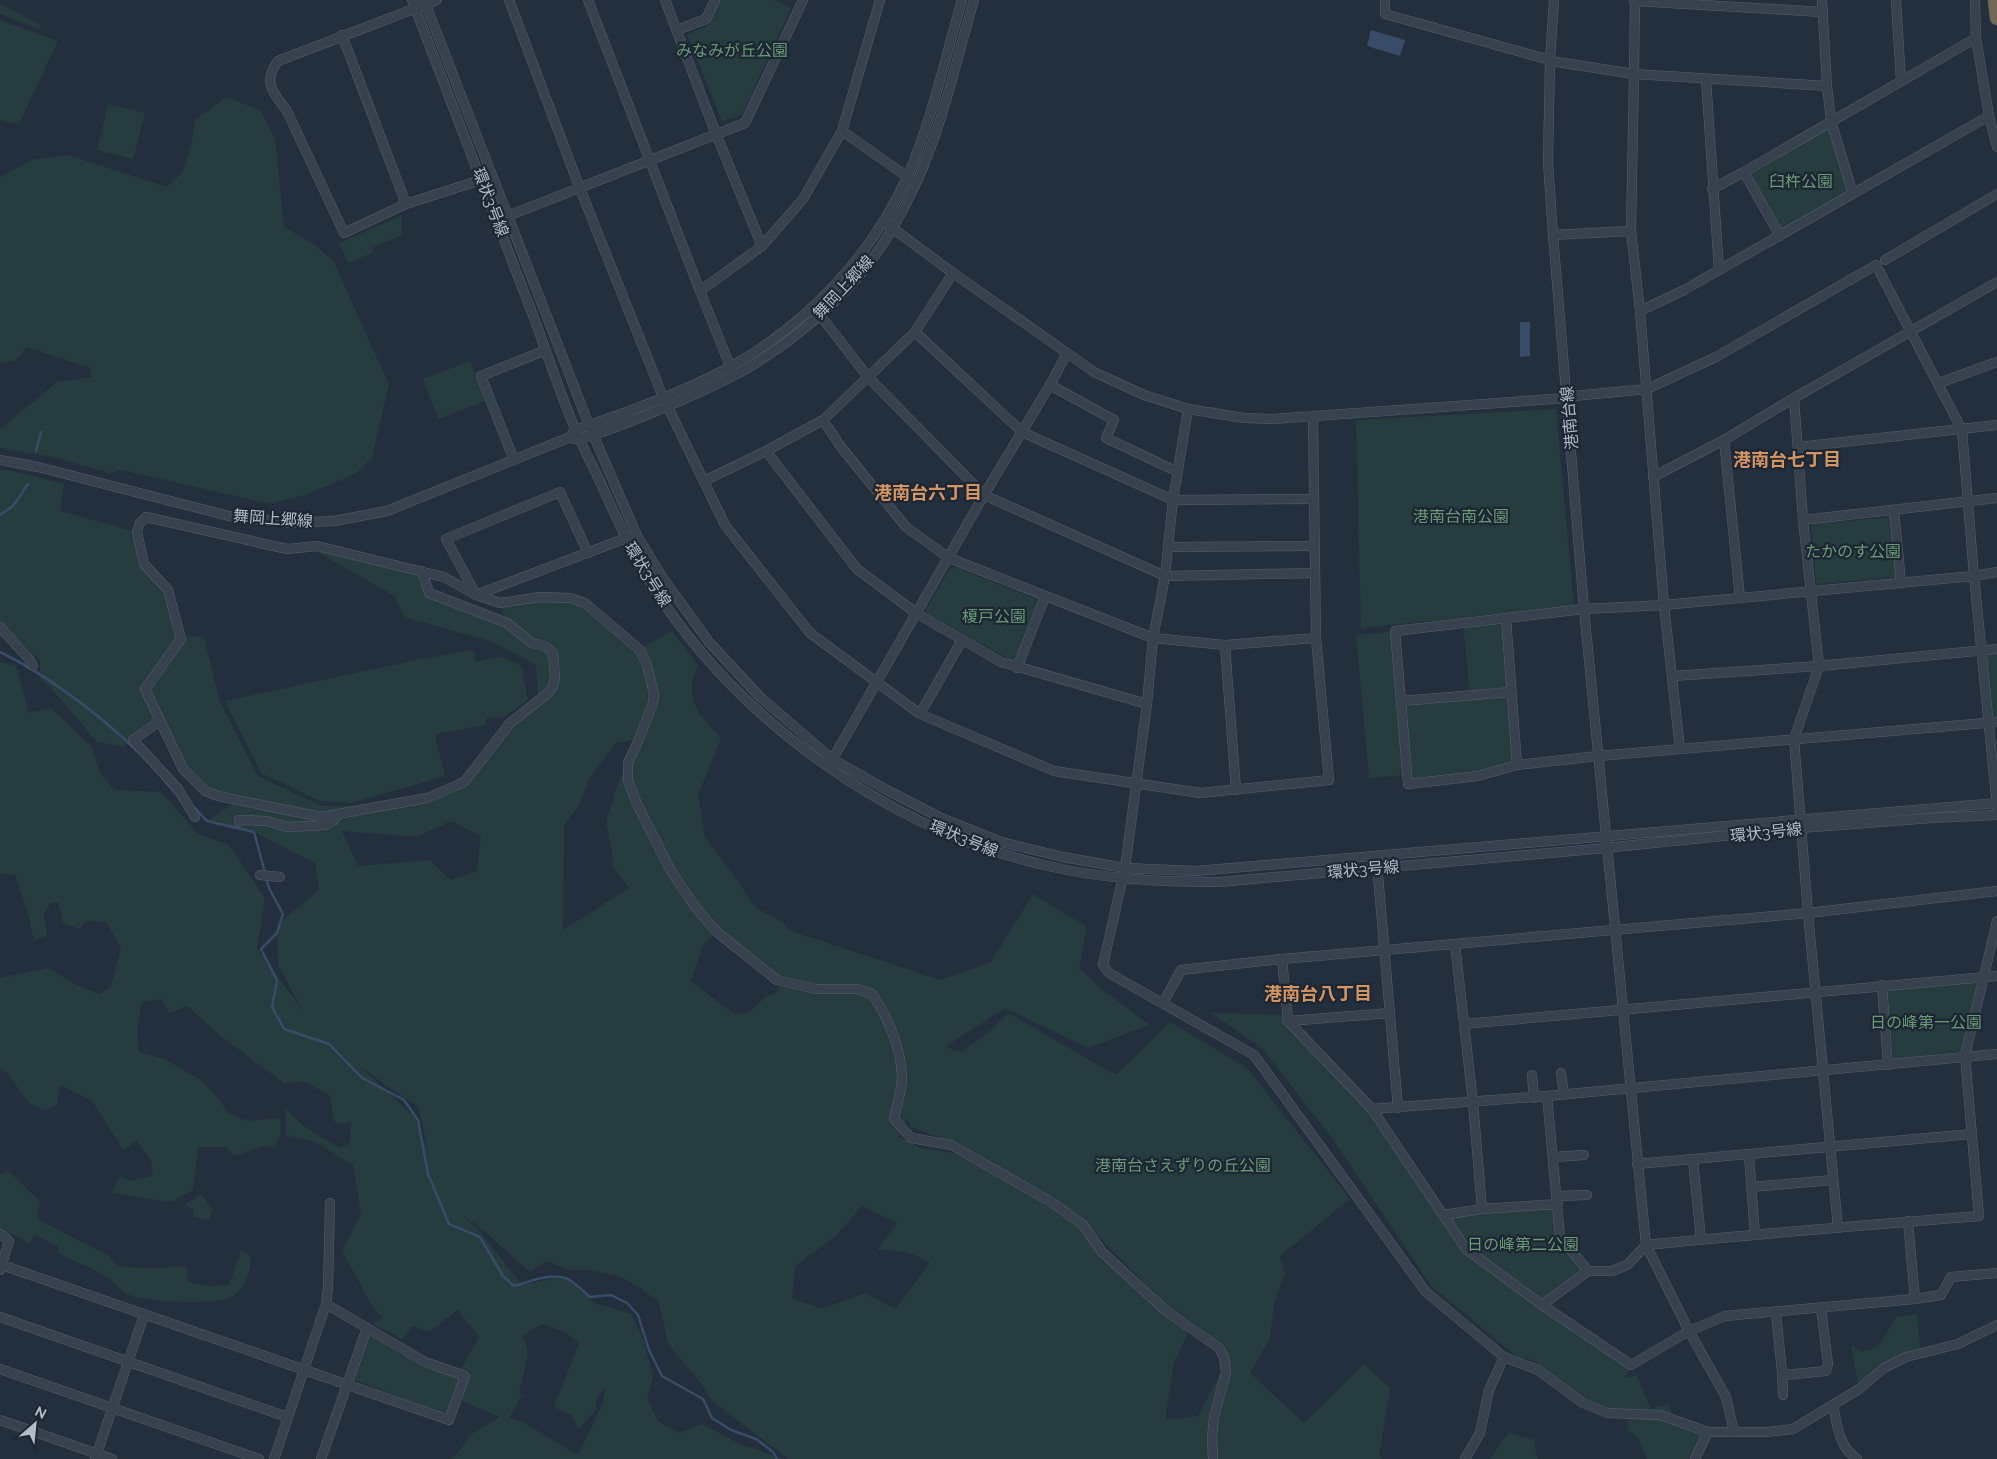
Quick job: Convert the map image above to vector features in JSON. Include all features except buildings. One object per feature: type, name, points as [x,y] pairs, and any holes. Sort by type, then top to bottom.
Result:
[{"type":"highway","points":[[1995,0],[1997,18]]},
{"type":"street","points":[[437,0],[414,4],[278,61],[272,69],[268,81],[274,95],[287,111],[344,233],[406,204],[493,176]]},
{"type":"street","points":[[509,0],[579,186],[663,397],[725,525],[810,633],[920,714],[1054,771],[1200,793],[1329,780],[1316,638],[1313,417]]},
{"type":"street","points":[[588,0],[734,376]]},
{"type":"street","points":[[665,0],[716,134],[762,246]]},
{"type":"street","points":[[676,30],[706,19],[715,0]]},
{"type":"street","points":[[497,220],[579,186],[745,123],[803,0]]},
{"type":"street","points":[[700,291],[762,246],[803,199],[842,131],[880,0]]},
{"type":"street","name":"舞岡上郷線","points":[[0,460],[38,467],[229,516],[290,523],[334,521],[387,512],[568,438],[576,430],[663,397],[730,366],[771,340],[812,308],[859,257],[883,221],[907,177],[923,138],[962,0]]},
{"type":"street","name":"舞岡上郷線","points":[[568,438],[580,439],[593,435],[668,406],[734,376],[779,348],[820,315],[863,271],[892,228],[916,183],[929,152],[974,0]]},
{"type":"street","points":[[1385,0],[1385,14],[1550,60],[1634,74],[1827,86]]},
{"type":"street","name":"港南台線","points":[[1554,0],[1550,60],[1548,162],[1553,235],[1584,609],[1636,1164],[1646,1245],[1689,1331],[1726,1396],[1734,1432]]},
{"type":"street","points":[[1822,0],[1831,122],[1853,194]]},
{"type":"street","points":[[1896,0],[1902,81]]},
{"type":"street","points":[[1974,0],[1976,38],[1989,116],[1997,147]]},
{"type":"street","points":[[1680,749],[1664,605],[1640,311],[1631,231],[1635,1],[1823,12]]},
{"type":"street","name":"環状3号線","points":[[425,2],[589,425],[637,536],[664,580],[709,642],[760,697],[830,763],[941,818],[1001,842],[1063,857],[1125,868],[1196,871],[1376,857],[1606,835],[1800,823],[1997,815]]},
{"type":"street","name":"環状3号線","points":[[414,4],[576,430],[625,538],[653,587],[700,650],[762,714],[793,741],[830,763],[904,813],[974,844],[1041,865],[1123,878],[1172,882],[1219,882],[1607,848],[1800,823],[1997,803]]},
{"type":"street","points":[[342,35],[406,204]]},
{"type":"street","points":[[1712,190],[1976,38]]},
{"type":"street","points":[[1706,78],[1712,190],[1719,270]]},
{"type":"street","points":[[1640,311],[1684,290],[1989,116]]},
{"type":"street","points":[[842,131],[916,183]]},
{"type":"street","points":[[1744,172],[1780,236]]},
{"type":"street","points":[[1885,260],[1997,194]]},
{"type":"street","points":[[883,221],[953,273],[1094,372],[1144,395],[1188,409],[1244,418],[1313,417],[1567,398],[1646,389],[1716,357],[1876,265],[1962,430],[1982,652],[1993,721],[1997,815]]},
{"type":"street","points":[[1553,235],[1631,231]]},
{"type":"street","points":[[704,481],[766,451],[823,420],[915,332],[953,273]]},
{"type":"street","points":[[1653,477],[1724,440],[1997,282]]},
{"type":"street","points":[[820,315],[868,377],[984,495],[1165,576],[1315,573]]},
{"type":"street","points":[[915,332],[1022,432],[1173,500],[1314,499]]},
{"type":"street","points":[[514,460],[481,376],[546,350]]},
{"type":"street","points":[[830,763],[1067,353]]},
{"type":"street","points":[[1939,383],[1997,362]]},
{"type":"street","points":[[1050,385],[1114,420],[1106,438],[1178,472]]},
{"type":"street","points":[[1794,398],[1803,520],[1819,666],[1794,739],[1815,991],[1838,1228]]},
{"type":"street","points":[[1188,409],[1173,500],[1165,576],[1154,638],[1125,868],[1103,965],[1109,974],[1254,1055],[1426,1292],[1504,1357],[1538,1370],[1583,1403],[1607,1413],[1660,1415],[1708,1432],[1767,1432],[1793,1429],[1859,1389],[1884,1368],[1906,1357],[1958,1344],[1997,1325]]},
{"type":"street","points":[[823,420],[840,447],[906,527],[949,558],[1154,638],[1225,645],[1316,638]]},
{"type":"street","points":[[1798,447],[1997,425]]},
{"type":"street","points":[[1724,440],[1740,598]]},
{"type":"street","points":[[766,451],[857,569],[916,613],[1002,662],[1147,704]]},
{"type":"street","points":[[476,595],[446,539],[560,492],[588,553]]},
{"type":"street","points":[[1803,520],[1997,498]]},
{"type":"street","points":[[1894,510],[1902,583]]},
{"type":"street","points":[[422,571],[429,593],[507,624],[532,644],[545,646],[553,653],[556,678],[552,688],[510,723],[465,781],[427,798],[322,817],[303,815],[218,796],[205,791],[183,769],[145,690],[181,639],[168,590],[144,564],[137,532],[140,523],[146,517],[287,549],[317,546],[422,571],[444,577],[476,595],[500,603],[540,597],[570,598],[585,603],[640,650],[647,665],[654,694],[653,703],[628,763],[628,780],[670,871],[696,908],[719,934],[777,980],[816,989],[857,989],[872,994],[890,1026],[901,1062],[902,1079],[894,1118],[911,1138],[951,1145],[1048,1200],[1083,1225],[1102,1252],[1165,1310],[1219,1348],[1224,1357],[1226,1372],[1214,1417],[1213,1459]]},
{"type":"street","points":[[476,595],[625,538],[637,536]]},
{"type":"street","points":[[1169,548],[1314,546]]},
{"type":"street","points":[[1993,721],[1598,756],[1517,765],[1478,776],[1408,784],[1395,631],[1584,609],[1664,605],[1812,592],[1974,576],[1997,572]]},
{"type":"street","points":[[1018,668],[1044,596]]},
{"type":"street","points":[[1506,618],[1517,765]]},
{"type":"street","points":[[0,627],[33,666]]},
{"type":"street","points":[[920,714],[962,640]]},
{"type":"street","points":[[1225,645],[1236,790]]},
{"type":"street","points":[[1673,676],[1819,666],[1982,652],[1997,649]]},
{"type":"street","points":[[1401,701],[1511,692]]},
{"type":"street","points":[[160,720],[133,740],[178,789],[193,814]]},
{"type":"street","points":[[239,822],[239,820],[267,821],[287,827],[311,826],[333,821],[338,814]]},
{"type":"street","points":[[1376,857],[1398,1108]]},
{"type":"street","points":[[260,875],[276,877]]},
{"type":"street","points":[[1163,1003],[1181,970],[1282,959],[1808,913],[1997,891]]},
{"type":"street","points":[[1542,1305],[1588,1271],[1612,1271],[1627,1265],[1646,1245],[1979,1216],[1965,1056],[1997,921]]},
{"type":"street","points":[[1455,944],[1473,1103],[1482,1209]]},
{"type":"street","points":[[1282,959],[1288,1021],[1372,1109],[1466,1249],[1542,1305],[1631,1365],[1689,1331],[1725,1316],[1941,1295],[1951,1276],[1997,1272]]},
{"type":"street","points":[[1464,1024],[1997,976]]},
{"type":"street","points":[[1882,985],[1888,1065]]},
{"type":"street","points":[[1288,1021],[1390,1013]]},
{"type":"street","points":[[1372,1109],[1534,1098],[1629,1087],[1997,1054]]},
{"type":"street","points":[[1561,1072],[1564,1095]]},
{"type":"street","points":[[1532,1075],[1534,1098]]},
{"type":"street","points":[[1547,1096],[1560,1237],[1588,1271]]},
{"type":"street","points":[[1636,1164],[1972,1134]]},
{"type":"street","points":[[1554,1157],[1584,1155]]},
{"type":"street","points":[[1749,1155],[1756,1235]]},
{"type":"street","points":[[1693,1160],[1701,1239]]},
{"type":"street","points":[[1752,1187],[1833,1180]]},
{"type":"street","points":[[1443,1215],[1587,1195]]},
{"type":"street","points":[[274,1459],[326,1304],[330,1203]]},
{"type":"street","points":[[1908,1222],[1915,1299]]},
{"type":"street","points":[[0,1234],[9,1241],[1,1268],[449,1420],[465,1376],[425,1362],[326,1304]]},
{"type":"street","points":[[1782,1372],[1785,1375],[1826,1370],[1828,1364],[1821,1308]]},
{"type":"street","points":[[1776,1312],[1783,1395]]},
{"type":"street","points":[[96,1456],[144,1315]]},
{"type":"street","points":[[0,1317],[287,1417]]},
{"type":"street","points":[[321,1459],[367,1328]]},
{"type":"street","points":[[1465,1459],[1480,1433],[1489,1390],[1504,1357]]},
{"type":"street","points":[[0,1369],[259,1459]]},
{"type":"street","points":[[1833,1405],[1841,1439],[1847,1452],[1857,1459]]},
{"type":"street","points":[[0,1420],[96,1456],[112,1459]]},
{"type":"street","points":[[1695,1459],[1708,1432]]},
{"type":"green space","name":"みなみが丘公園","points":[[720,0],[774,0],[791,8],[742,115],[722,121],[687,35],[709,24]]},
{"type":"green space","points":[[0,4],[41,25],[39,29],[0,14]]},
{"type":"green space","points":[[0,20],[58,41],[19,124],[0,120]]},
{"type":"green space","points":[[226,97],[260,110],[275,139],[284,227],[316,246],[334,262],[389,385],[372,457],[355,474],[305,495],[270,504],[121,470],[110,473],[53,457],[0,448],[0,429],[57,382],[92,377],[90,368],[27,347],[15,361],[0,363],[0,177],[32,160],[68,155],[167,187],[183,172],[191,146],[195,120]]},
{"type":"green space","points":[[108,104],[145,113],[133,159],[97,150]]},
{"type":"green space","name":"臼杵公園","points":[[1831,121],[1853,194],[1780,236],[1744,172]]},
{"type":"green space","points":[[402,215],[402,235],[372,248],[374,252],[348,263],[339,243]]},
{"type":"green space","points":[[470,361],[486,401],[438,419],[423,379]]},
{"type":"green space","name":"港南台南公園","points":[[1556,409],[1574,606],[1361,628],[1356,420]]},
{"type":"green space","name":"港南台さえずりの丘公園","points":[[0,470],[8,470],[64,484],[60,511],[137,532],[144,564],[168,590],[180,635],[204,637],[220,702],[258,776],[322,806],[361,806],[338,814],[434,800],[462,782],[512,721],[549,691],[538,694],[536,665],[493,642],[404,617],[395,596],[317,552],[329,549],[425,572],[429,593],[507,623],[500,603],[540,597],[585,603],[640,649],[672,631],[698,665],[692,687],[695,705],[721,738],[698,795],[705,837],[755,907],[782,922],[788,930],[940,980],[991,962],[1033,894],[1087,927],[1079,968],[1100,988],[1150,1025],[1088,1048],[1005,1008],[945,1047],[961,1052],[987,1034],[1008,1013],[1116,1075],[1170,1022],[1247,1068],[1350,1199],[1280,1256],[1285,1273],[1274,1304],[1270,1338],[1250,1373],[1304,1423],[1364,1364],[1390,1388],[1379,1456],[1383,1459],[788,1459],[710,1399],[703,1386],[668,1344],[659,1302],[639,1287],[619,1276],[587,1270],[570,1270],[546,1261],[530,1272],[463,1215],[481,1233],[522,1285],[565,1276],[595,1303],[631,1314],[643,1338],[653,1376],[647,1399],[658,1421],[679,1433],[702,1424],[740,1444],[783,1459],[450,1459],[461,1449],[470,1435],[500,1417],[462,1401],[470,1371],[461,1369],[479,1337],[458,1310],[429,1332],[413,1326],[402,1339],[373,1324],[383,1317],[374,1309],[342,1251],[361,1213],[353,1165],[316,1142],[286,1135],[285,1107],[304,1125],[333,1144],[341,1148],[350,1142],[351,1122],[342,1124],[334,1121],[330,1096],[306,1082],[284,1083],[222,1037],[187,1006],[169,1013],[162,999],[142,1002],[137,1030],[139,1052],[164,1059],[201,1080],[219,1099],[228,1113],[247,1121],[280,1118],[281,1133],[274,1148],[267,1145],[234,1156],[227,1147],[198,1147],[193,1190],[175,1200],[167,1202],[112,1193],[120,1176],[131,1181],[153,1175],[151,1161],[136,1140],[124,1151],[92,1101],[60,1085],[57,1104],[46,1111],[28,1102],[7,1073],[0,1068],[0,978],[48,968],[77,985],[99,994],[111,987],[121,947],[106,922],[86,921],[79,929],[63,923],[58,902],[50,904],[44,914],[47,935],[34,941],[28,913],[15,875],[0,873],[0,662],[16,665],[29,713],[51,708],[91,746],[101,775],[115,790],[161,792],[198,834],[229,845],[265,898],[257,948],[304,1013],[278,965],[277,933],[285,918],[319,890],[315,863],[254,832],[207,821],[239,800],[212,794],[196,784],[183,768],[160,721],[123,747],[97,742],[51,688],[40,678],[40,660],[0,624]],"holes":[[[639,739],[617,786],[606,822],[613,856],[613,866],[629,888],[563,930],[564,825],[579,805],[589,779],[616,743]],[[451,821],[481,836],[477,871],[451,880],[429,860],[358,866],[342,831],[416,837]],[[720,930],[782,979],[776,993],[767,996],[749,1012],[735,1015],[691,981],[704,943]],[[356,1063],[418,1106],[428,1152],[415,1117]],[[907,1118],[911,1127],[938,1137],[974,1155],[1059,1205],[1086,1224],[1163,1302],[1196,1325],[1200,1334],[1219,1348],[1224,1357],[1226,1371],[1220,1374],[1198,1416],[1165,1420],[1174,1363],[1191,1327],[1167,1311],[1144,1292],[1102,1252],[1083,1225],[1053,1203],[953,1153],[921,1148],[899,1137]],[[862,1206],[897,1223],[877,1250],[911,1253],[930,1263],[895,1309],[865,1293],[821,1309],[792,1298],[795,1266],[837,1235]],[[542,1324],[565,1332],[579,1343],[554,1407],[572,1416],[578,1430],[596,1410],[597,1398],[605,1386],[603,1403],[578,1455],[521,1421],[509,1418],[522,1395],[519,1394],[528,1352],[523,1335]]]},
{"type":"green space","name":"たかのす公園","points":[[1891,517],[1896,577],[1816,584],[1811,524]]},
{"type":"green space","name":"榎戸公園","points":[[955,567],[1036,599],[1038,602],[1017,657],[1012,661],[927,613],[926,609],[950,569]]},
{"type":"green space","points":[[1506,618],[1517,765],[1408,784],[1408,775],[1369,778],[1356,635],[1395,631],[1402,701],[1470,695],[1463,623]]},
{"type":"green space","points":[[1997,649],[1997,722],[1988,721],[1982,652]]},
{"type":"green space","points":[[473,650],[476,662],[501,656],[521,666],[528,700],[504,717],[486,718],[487,725],[435,734],[445,776],[352,803],[320,801],[261,773],[225,701],[421,659]]},
{"type":"green space","name":"日の峰第一公園","points":[[1973,982],[1977,985],[1962,1051],[1894,1060],[1887,994],[1890,990]]},
{"type":"green space","name":"日の峰第二公園","points":[[1211,1013],[1288,1015],[1372,1109],[1443,1215],[1558,1204],[1560,1237],[1588,1271],[1542,1304],[1631,1365],[1625,1377],[1637,1376],[1651,1409],[1669,1403],[1673,1420],[1708,1432],[1695,1459],[1647,1459],[1637,1436],[1627,1430],[1629,1414],[1583,1403],[1536,1362],[1515,1355],[1431,1286],[1332,1138],[1262,1048]]},
{"type":"green space","points":[[8,1171],[40,1201],[37,1219],[108,1255],[118,1266],[139,1268],[186,1267],[188,1282],[209,1286],[229,1285],[241,1251],[251,1256],[247,1278],[241,1289],[233,1296],[212,1301],[164,1301],[127,1294],[100,1273],[58,1253],[59,1247],[34,1235],[30,1244],[11,1233],[9,1236],[0,1232],[0,1175]]},
{"type":"green space","points":[[201,1194],[212,1209],[209,1220],[193,1217],[194,1210],[185,1205]]},
{"type":"green space","points":[[1917,1314],[1921,1354],[1906,1357],[1859,1389],[1851,1345],[1862,1352],[1877,1347],[1897,1317]]},
{"type":"green space","points":[[369,1335],[418,1364],[459,1378],[447,1411],[443,1413],[354,1380]]},
{"type":"green space","points":[[1509,1432],[1536,1441],[1534,1446],[1538,1459],[1490,1459]]},
{"type":"water","points":[[1371,30],[1405,40],[1400,56],[1367,46]]},
{"type":"water","points":[[1520,322],[1530,322],[1530,356],[1520,357]]},
{"type":"waterway","points":[[36,451],[41,432]]},
{"type":"waterway","points":[[0,515],[13,506],[28,484]]},
{"type":"waterway","points":[[0,652],[54,683],[89,709],[142,755],[177,795]]},
{"type":"waterway","points":[[192,805],[207,821],[254,832],[265,873]]},
{"type":"waterway","points":[[266,878],[269,888],[283,914],[277,933],[261,949],[277,980],[272,1007],[284,1029],[329,1044],[362,1078],[404,1100],[418,1120],[428,1174],[449,1224],[480,1237],[503,1276],[514,1286],[541,1278],[562,1277],[571,1281],[590,1297],[611,1295],[627,1303],[638,1315],[649,1350],[662,1376],[703,1399],[712,1418],[731,1430],[756,1439],[773,1452],[777,1459]]},
{"type":"district","name":"港南台七丁目","points":[[1787,460]]},
{"type":"district","name":"港南台六丁目","points":[[928,493]]},
{"type":"district","name":"港南台八丁目","points":[[1318,994]]}]
